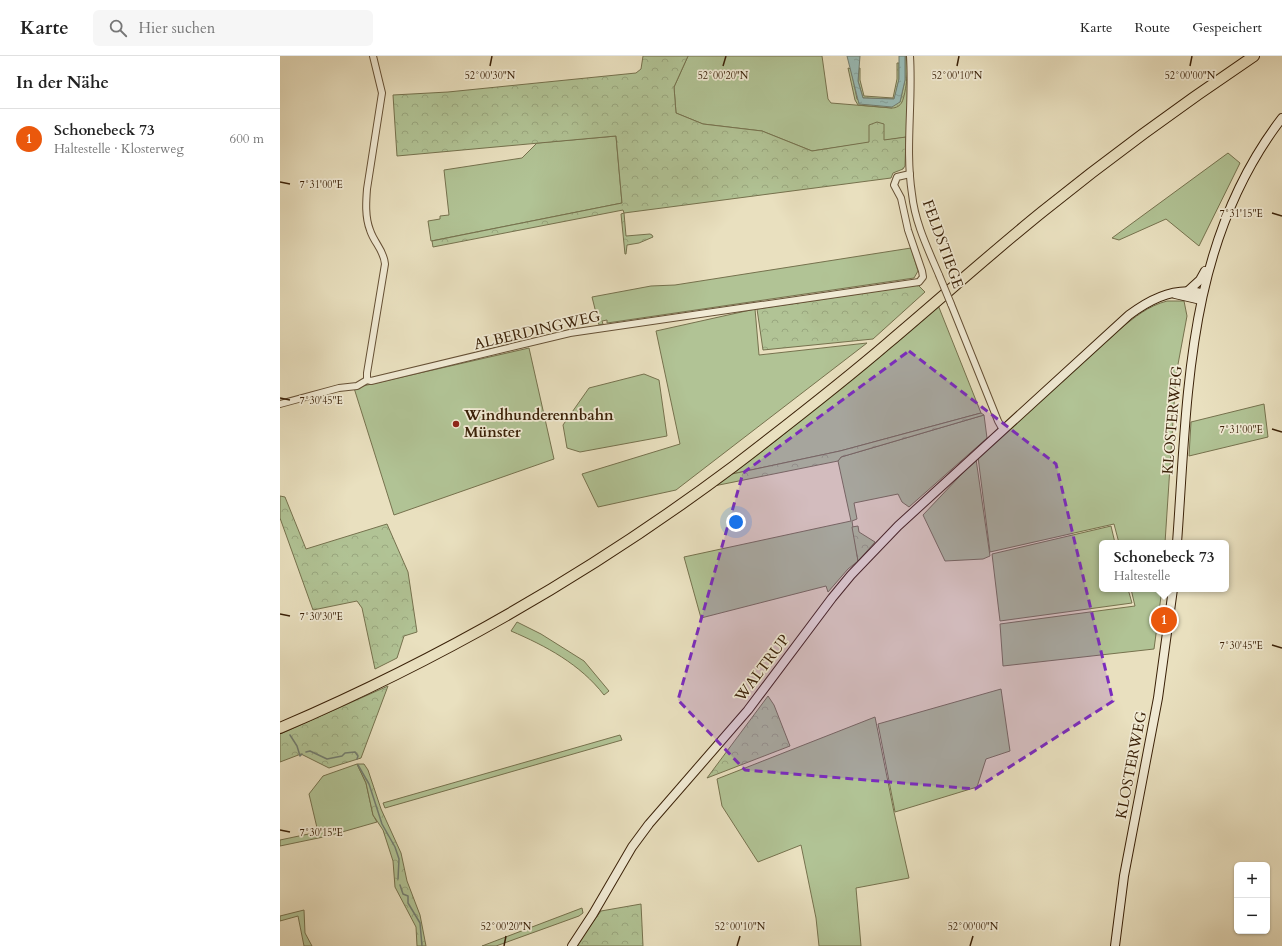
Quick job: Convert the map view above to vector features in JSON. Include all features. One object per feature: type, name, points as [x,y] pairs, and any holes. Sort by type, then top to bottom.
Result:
[{"type":"highway","points":[[280,722],[385,674],[466,631],[564,574],[662,511],[793,413],[1086,171],[1246,56]]},
{"type":"highway","points":[[280,728],[382,681],[475,633],[564,581],[685,502],[775,434],[854,371],[958,282],[1071,189],[1162,120],[1254,56]]},
{"type":"main road","points":[[1202,296],[1189,290],[1200,280],[1210,261],[1223,224],[1244,178],[1282,118]]},
{"type":"main road","name":"KLOSTERWEG","points":[[1177,540],[1188,380],[1202,296],[1210,261]]},
{"type":"main road","name":"WALTRUP","points":[[572,946],[645,829],[748,710],[842,585],[890,534],[1129,315],[1147,302],[1189,290]]},
{"type":"main road","points":[[1173,294],[1202,296]]},
{"type":"main road","name":"KLOSTERWEG","points":[[1115,946],[1124,876],[1158,698],[1172,592]]},
{"type":"street","points":[[280,404],[339,388],[356,386],[367,380],[385,264],[384,253],[370,230],[367,210],[367,189],[382,93],[373,56]]},
{"type":"street","name":"FELDSTIEGE","points":[[910,56],[910,174],[916,215],[998,421],[1003,430]]},
{"type":"street","name":"ALBERDINGWEG","points":[[367,380],[377,381],[570,333],[919,282],[922,277],[922,271],[908,230],[901,198],[894,185],[897,177],[910,174]]},
{"type":"highlighted area","points":[[909,351],[1056,464],[1113,701],[975,789],[745,770],[678,700],[743,473]]},
{"type":"green space","points":[[643,56],[688,56],[674,87],[676,113],[703,124],[762,131],[812,151],[869,142],[869,125],[877,122],[884,124],[884,140],[906,137],[905,166],[903,169],[893,173],[891,178],[624,213],[623,210],[433,247],[432,241],[622,203],[616,136],[397,156],[393,95],[448,92],[636,73],[641,69]]},
{"type":"green space","points":[[688,56],[822,56],[828,99],[831,103],[892,108],[907,61],[906,56],[909,56],[907,137],[812,151],[762,131],[703,124],[676,113],[674,87]]},
{"type":"green space","points":[[905,56],[907,64],[907,78],[900,105],[892,108],[858,105],[855,100],[848,68],[851,69],[857,99],[862,104],[878,105],[900,102],[905,80]]},
{"type":"green space","points":[[897,63],[899,63],[899,79],[895,99],[863,98],[858,81],[859,68],[864,96],[893,98],[897,79]]},
{"type":"green space","points":[[616,136],[622,203],[431,241],[428,221],[440,219],[440,216],[449,215],[444,170],[522,158],[537,143]]},
{"type":"green space","points":[[1228,153],[1240,163],[1199,246],[1166,219],[1119,240],[1112,238]]},
{"type":"green space","points":[[624,213],[626,236],[650,234],[653,237],[639,243],[627,245],[626,254],[621,214]]},
{"type":"green space","points":[[911,248],[918,271],[914,278],[607,323],[607,320],[602,321],[603,324],[599,325],[592,297],[651,286],[675,285]]},
{"type":"green space","points":[[918,285],[925,292],[873,339],[763,350],[757,309]]},
{"type":"green space","points":[[1167,301],[1184,301],[1187,316],[1176,375],[1165,540],[1118,540],[1114,524],[990,552],[978,457],[1120,329],[1136,316],[1160,303]]},
{"type":"green space","points":[[938,305],[981,413],[840,451],[732,474],[778,439]]},
{"type":"green space","points":[[755,309],[759,355],[867,343],[676,490],[598,507],[582,474],[680,444],[656,331]]},
{"type":"green space","name":"Windhunderennbahn Münster","points":[[529,348],[554,459],[394,515],[354,388]]},
{"type":"green space","points":[[644,374],[659,380],[667,436],[580,452],[567,448],[563,425],[589,388]]},
{"type":"green space","points":[[1264,404],[1268,437],[1189,456],[1191,422]]},
{"type":"green space","points":[[981,413],[984,415],[841,457],[838,461],[714,486],[732,474],[840,451]]},
{"type":"green space","points":[[984,415],[987,438],[909,507],[902,502],[898,494],[854,503],[857,519],[852,521],[858,561],[848,569],[828,592],[826,586],[701,618],[684,557],[851,521],[838,461],[841,457]]},
{"type":"green space","points":[[976,459],[990,556],[983,559],[945,561],[923,515]]},
{"type":"green space","points":[[280,496],[285,497],[306,549],[387,524],[408,572],[417,632],[404,636],[397,658],[375,669],[362,608],[357,601],[313,610],[280,518]]},
{"type":"green space","points":[[858,526],[859,532],[875,542],[858,561],[852,527]]},
{"type":"green space","points":[[1111,526],[1114,540],[1099,540],[1099,592],[1129,592],[1132,603],[1000,621],[992,554]]},
{"type":"green space","points":[[1132,592],[1162,592],[1154,649],[1003,666],[1000,624],[1135,606]]},
{"type":"green space","points":[[517,622],[541,634],[584,661],[609,691],[604,695],[584,674],[562,657],[511,631]]},
{"type":"green space","points":[[388,686],[361,758],[329,768],[301,754],[280,762],[280,734]]},
{"type":"green space","points":[[1001,689],[1010,751],[986,759],[977,787],[895,812],[878,724]]},
{"type":"green space","points":[[768,696],[774,705],[790,746],[707,778]]},
{"type":"green space","points":[[875,717],[909,878],[856,888],[861,946],[819,946],[816,918],[801,845],[758,862],[722,806],[717,779]]},
{"type":"green space","points":[[620,735],[622,740],[385,808],[383,803]]},
{"type":"green space","points":[[357,764],[366,783],[373,815],[377,822],[328,836],[280,846],[280,840],[318,832],[309,794],[323,776]]},
{"type":"green space","points":[[357,764],[364,764],[368,770],[381,809],[401,853],[407,881],[420,915],[426,946],[417,946],[416,927],[395,887],[393,861],[383,830],[373,815],[366,783]]},
{"type":"green space","points":[[641,904],[643,946],[575,946],[601,911]]},
{"type":"green space","points":[[582,908],[583,913],[579,916],[496,946],[482,946]]},
{"type":"green space","points":[[304,910],[305,933],[312,946],[304,946],[298,916],[280,921],[280,916]]},
{"type":"water","points":[[847,56],[860,56],[858,81],[863,98],[894,99],[899,79],[899,56],[905,56],[905,80],[900,102],[892,107],[859,104]]},
{"type":"waterway","points":[[290,735],[297,746],[300,756],[302,754]]},
{"type":"waterway","points":[[306,752],[310,751],[327,759],[342,756],[345,753],[355,752],[358,756],[357,759]]},
{"type":"waterway","points":[[358,765],[369,784],[382,824],[395,847],[399,859],[398,879]]},
{"type":"waterway","points":[[400,885],[403,894],[408,896],[408,903],[420,923],[422,946]]},
{"type":"place","name":"Windhunderennbahn Münster","points":[[456,424]]},
{"type":"place","name":"Schonebeck 73","points":[[1164,620]]}]
